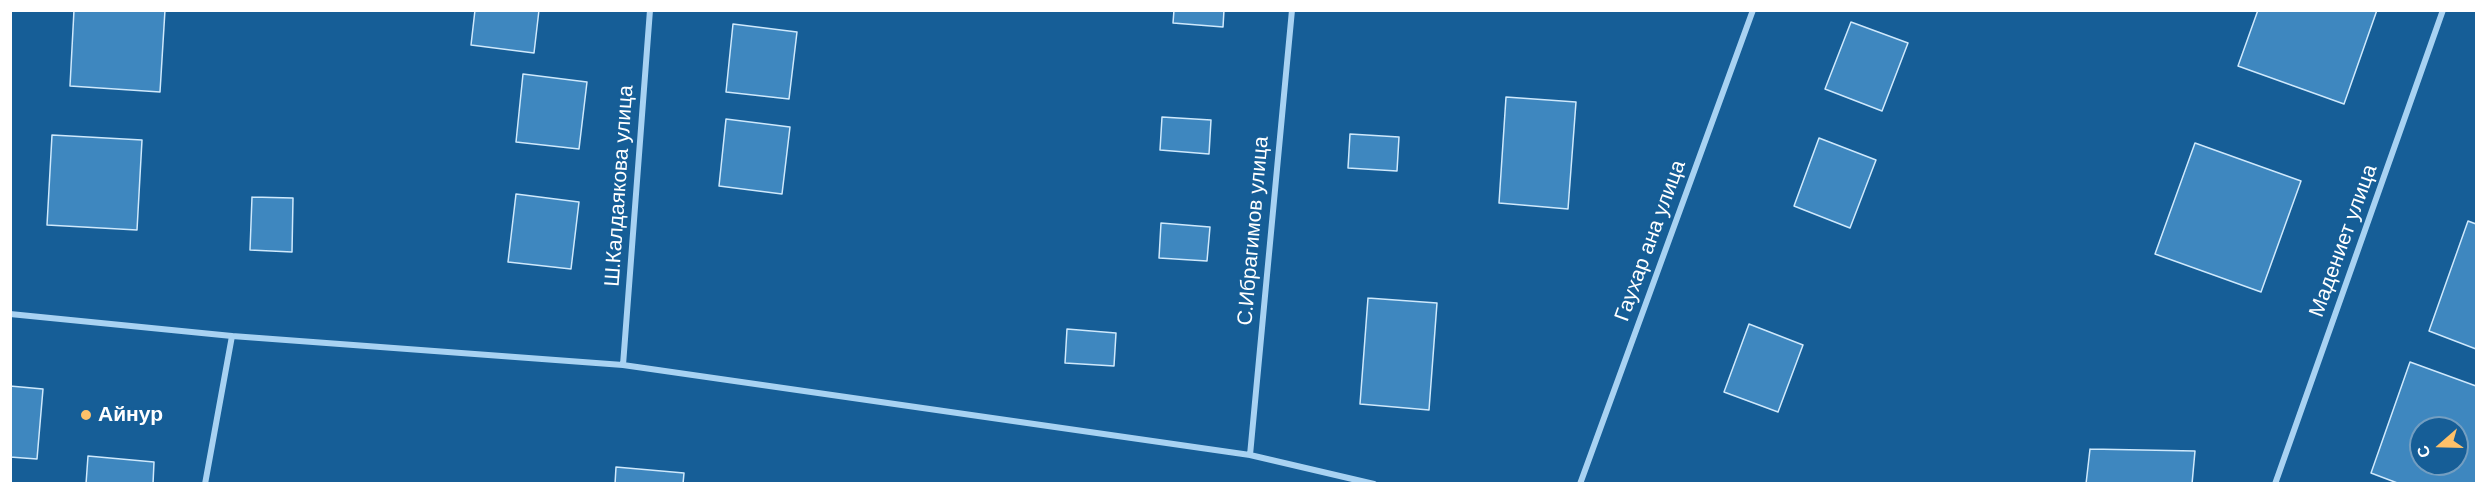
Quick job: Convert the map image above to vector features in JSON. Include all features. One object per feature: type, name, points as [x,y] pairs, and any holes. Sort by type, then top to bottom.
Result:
[{"type":"street","name":"Ш.Калдаякова улица","points":[[623,365],[650,10]]},
{"type":"street","name":"С.Ибрагимов улица","points":[[1250,455],[1292,10]]},
{"type":"street","name":"Гаухар ана улица","points":[[1580,483],[1753,10]]},
{"type":"street","name":"Мадениет улица","points":[[2275,483],[2444,10]]},
{"type":"street","points":[[10,314],[232,336],[623,365],[1250,455],[1374,483]]},
{"type":"street","points":[[205,483],[232,336]]},
{"type":"building","points":[[74,10],[165,10],[160,92],[70,86]]},
{"type":"building","points":[[475,10],[539,10],[534,53],[471,45]]},
{"type":"building","points":[[1174,10],[1224,10],[1223,27],[1173,23]]},
{"type":"building","points":[[2258,10],[2377,10],[2344,104],[2238,66]]},
{"type":"building","points":[[1851,22],[1908,43],[1882,111],[1825,89]]},
{"type":"building","points":[[733,24],[797,32],[789,99],[726,92]]},
{"type":"building","points":[[523,74],[587,82],[579,149],[516,142]]},
{"type":"building","points":[[1506,97],[1576,102],[1568,209],[1499,203]]},
{"type":"building","points":[[1162,117],[1211,120],[1209,154],[1160,150]]},
{"type":"building","points":[[726,119],[790,127],[782,194],[719,186]]},
{"type":"building","points":[[1350,134],[1399,137],[1397,171],[1348,168]]},
{"type":"building","points":[[52,135],[142,140],[137,230],[47,225]]},
{"type":"building","points":[[1819,138],[1876,160],[1850,228],[1794,206]]},
{"type":"building","points":[[2195,143],[2301,181],[2261,292],[2155,254]]},
{"type":"building","points":[[516,194],[579,202],[571,269],[508,262]]},
{"type":"building","points":[[252,197],[293,198],[292,252],[250,250]]},
{"type":"building","points":[[2468,221],[2476,224],[2476,349],[2429,331]]},
{"type":"building","points":[[1161,223],[1210,227],[1207,261],[1159,258]]},
{"type":"building","points":[[1368,298],[1437,303],[1429,410],[1360,404]]},
{"type":"building","points":[[1749,324],[1803,345],[1778,412],[1724,392]]},
{"type":"building","points":[[1067,329],[1116,333],[1114,366],[1065,363]]},
{"type":"building","points":[[2410,362],[2476,386],[2476,484],[2400,484],[2371,473]]},
{"type":"building","points":[[10,386],[43,389],[37,459],[10,457]]},
{"type":"building","points":[[2090,449],[2195,451],[2192,484],[2086,484]]},
{"type":"building","points":[[88,456],[154,462],[153,484],[86,484]]},
{"type":"building","points":[[616,467],[684,473],[683,484],[615,484]]},
{"type":"place","name":"Айнур","points":[[86,415]]}]
